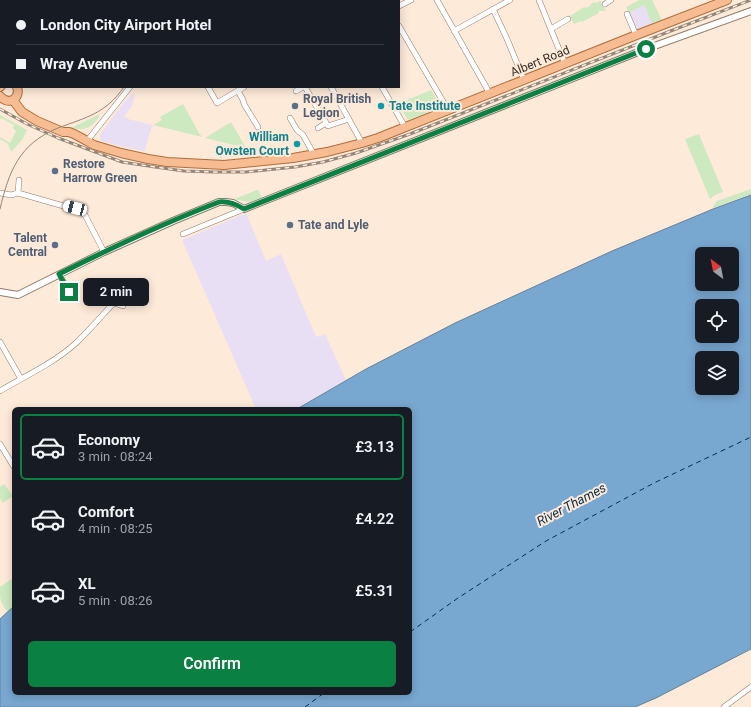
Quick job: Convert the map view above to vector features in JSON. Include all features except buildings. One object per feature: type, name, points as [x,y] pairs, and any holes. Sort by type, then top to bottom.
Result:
[{"type":"main road","name":"Albert Road","points":[[13,100],[22,112],[37,121],[121,153],[148,159],[167,162],[224,165],[293,158],[362,143],[406,127],[727,0]]},
{"type":"main road","points":[[0,96],[7,101],[13,100],[18,94],[17,88]]},
{"type":"street","points":[[400,6],[411,0]]},
{"type":"street","points":[[437,0],[490,94]]},
{"type":"street","points":[[454,31],[510,0]]},
{"type":"street","points":[[539,0],[565,64]]},
{"type":"street","points":[[605,4],[611,0]]},
{"type":"street","points":[[493,9],[524,80]]},
{"type":"street","points":[[183,234],[646,49],[751,11]]},
{"type":"street","points":[[627,14],[636,35]]},
{"type":"street","points":[[551,29],[568,19]]},
{"type":"street","points":[[400,28],[448,110]]},
{"type":"street","points":[[87,141],[129,88]]},
{"type":"street","points":[[209,88],[217,102],[242,88]]},
{"type":"street","points":[[296,91],[302,88]]},
{"type":"street","points":[[305,88],[328,126],[349,119]]},
{"type":"street","points":[[332,88],[362,140],[362,143]]},
{"type":"street","points":[[383,88],[406,127]]},
{"type":"street","points":[[238,91],[258,127]]},
{"type":"street","points":[[290,118],[297,130],[303,135],[313,154]]},
{"type":"street","points":[[318,128],[326,123]]},
{"type":"street","points":[[18,193],[19,180]]},
{"type":"street","points":[[0,194],[11,195],[18,193],[81,211],[85,215],[104,252]]},
{"type":"street","points":[[0,292],[18,295],[104,252],[219,202],[233,203],[244,209]]},
{"type":"street","points":[[59,274],[69,292]]},
{"type":"street","points":[[0,391],[58,357],[75,344],[114,303],[123,306]]},
{"type":"street","points":[[0,342],[21,379]]},
{"type":"street","points":[[0,444],[12,464]]},
{"type":"street","points":[[724,707],[751,687]]},
{"type":"shaded area","points":[[644,5],[653,24],[639,30],[637,29],[629,13]]},
{"type":"shaded area","points":[[134,93],[132,106],[124,116],[128,119],[153,125],[145,151],[105,142],[100,138],[103,130],[125,101]]},
{"type":"shaded area","points":[[246,213],[266,261],[281,254],[316,337],[325,334],[346,380],[300,407],[255,407],[182,240]]},
{"type":"green space","points":[[639,0],[652,0],[662,20],[652,23],[644,5],[629,13],[626,7]]},
{"type":"green space","points":[[600,1],[606,11],[598,10],[599,13],[582,22],[580,21],[574,24],[570,16],[594,2],[596,3]]},
{"type":"green space","points":[[431,90],[441,107],[408,120],[398,104]]},
{"type":"green space","points":[[183,104],[202,137],[153,125],[162,120],[160,117]]},
{"type":"green space","points":[[100,114],[96,121],[87,128],[71,128]]},
{"type":"green space","points":[[0,115],[27,130],[22,140],[11,152],[8,144],[0,139],[0,137],[10,143],[16,131],[13,128],[14,125],[1,118],[0,120]]},
{"type":"green space","points":[[231,122],[246,148],[205,138]]},
{"type":"green space","points":[[699,134],[723,192],[710,199],[685,139]]},
{"type":"green space","points":[[751,189],[751,194],[713,208],[717,201]]},
{"type":"green space","points":[[257,190],[262,198],[249,202],[234,199]]},
{"type":"green space","points":[[4,484],[12,495],[12,497],[3,503],[0,499],[0,487]]},
{"type":"green space","points":[[12,579],[12,695],[0,707],[0,619],[8,612],[1,601],[0,587]]},
{"type":"water","name":"River Thames","points":[[751,195],[751,649],[656,698],[635,707],[0,707],[0,619],[12,608],[12,695],[412,695],[412,407],[300,407],[366,369],[455,323],[612,251],[713,209]]},
{"type":"ferry route","points":[[412,631],[458,598],[546,541],[654,483],[751,437]]},
{"type":"ferry route","points":[[305,707],[321,695]]},
{"type":"tram line","points":[[0,209],[3,195],[12,171],[18,160],[34,142],[58,128],[95,114],[110,103],[123,88]]},
{"type":"railway","points":[[0,109],[27,124],[58,138],[122,162],[184,171],[214,172],[246,172],[295,167],[323,162],[356,153],[410,134],[751,0]]},
{"type":"place","name":"Royal British Legion","points":[[295,106]]},
{"type":"place","name":"Tate Institute","points":[[381,106]]},
{"type":"place","name":"William Owsten Court","points":[[297,144]]},
{"type":"place","name":"Restore Harrow Green","points":[[55,171]]},
{"type":"place","name":"Tate and Lyle","points":[[290,225]]},
{"type":"place","name":"Talent Central","points":[[55,245]]},
{"type":"route","points":[[69,292],[59,274],[173,221],[219,202],[233,203],[244,209],[646,49]]}]
